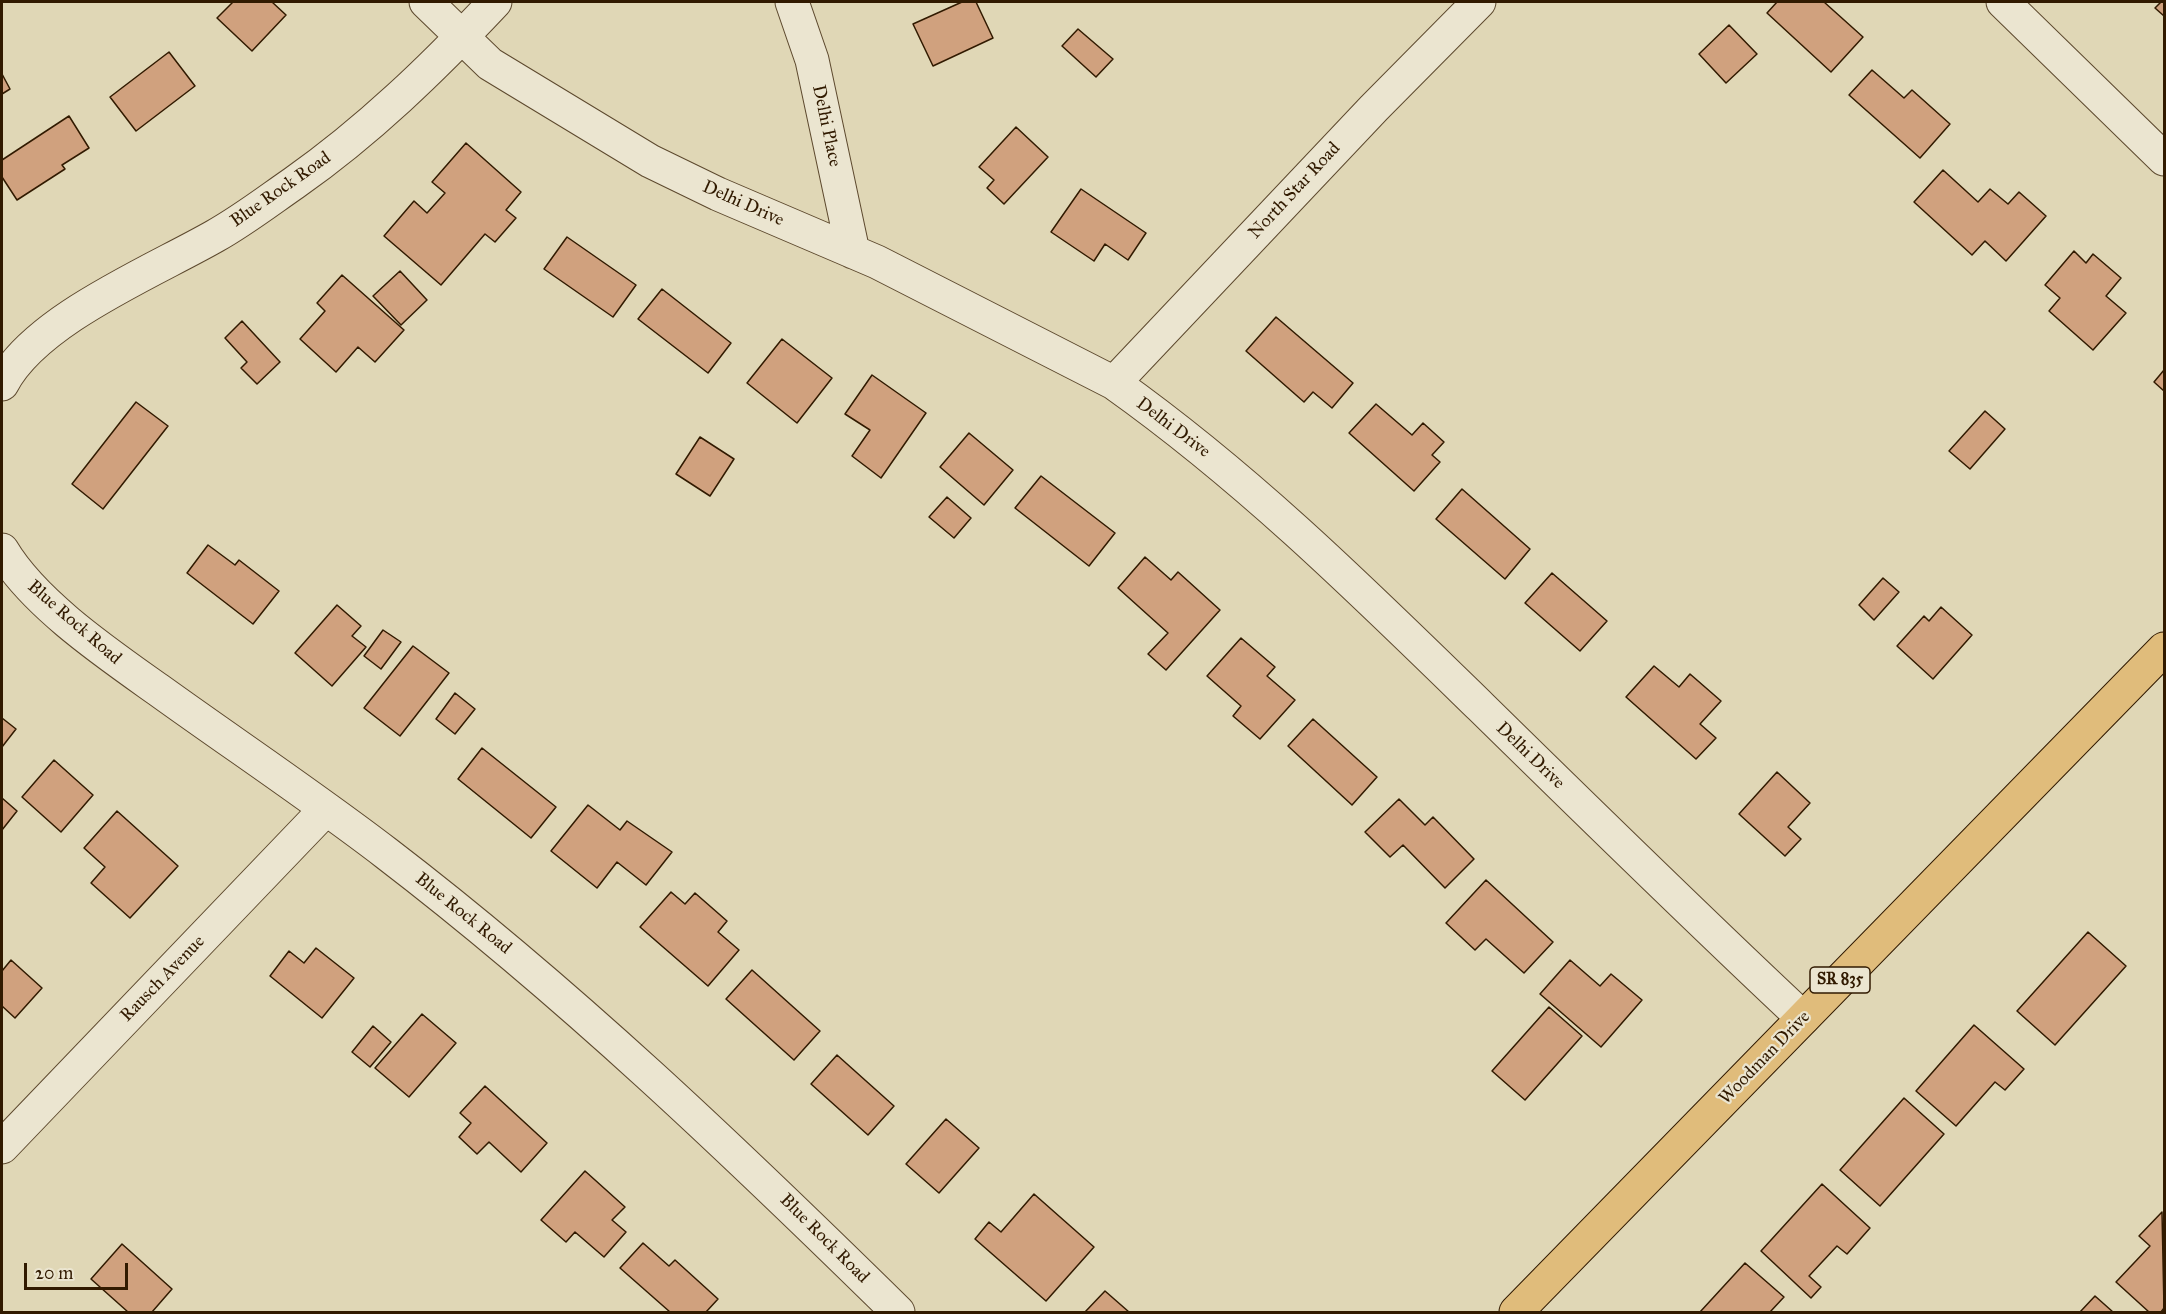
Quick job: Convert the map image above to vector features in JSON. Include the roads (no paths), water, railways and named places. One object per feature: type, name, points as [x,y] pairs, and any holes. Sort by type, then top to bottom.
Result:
[{"type":"main road","name":"Woodman Drive","points":[[1516,1312],[2164,649]]},
{"type":"street","name":"Delhi Drive","points":[[426,2],[490,64],[650,161],[718,194],[853,252],[1114,383],[1241,480],[1328,557],[1700,922],[1803,1018]]},
{"type":"street","points":[[461,38],[495,2]]},
{"type":"street","name":"Delhi Place","points":[[792,2],[812,60],[853,252]]},
{"type":"street","name":"North Star Road","points":[[1114,383],[1374,108],[1479,2]]},
{"type":"street","points":[[2003,2],[2164,159]]},
{"type":"street","name":"Blue Rock Road","points":[[2,384],[27,349],[61,322],[218,235],[296,182],[369,124],[430,71],[461,38]]},
{"type":"street","name":"Blue Rock Road","points":[[2,550],[12,567],[44,600],[113,658],[325,810],[486,931],[608,1038],[776,1193],[898,1312]]},
{"type":"street","name":"Rausch Avenue","points":[[2,1147],[325,810]]}]
